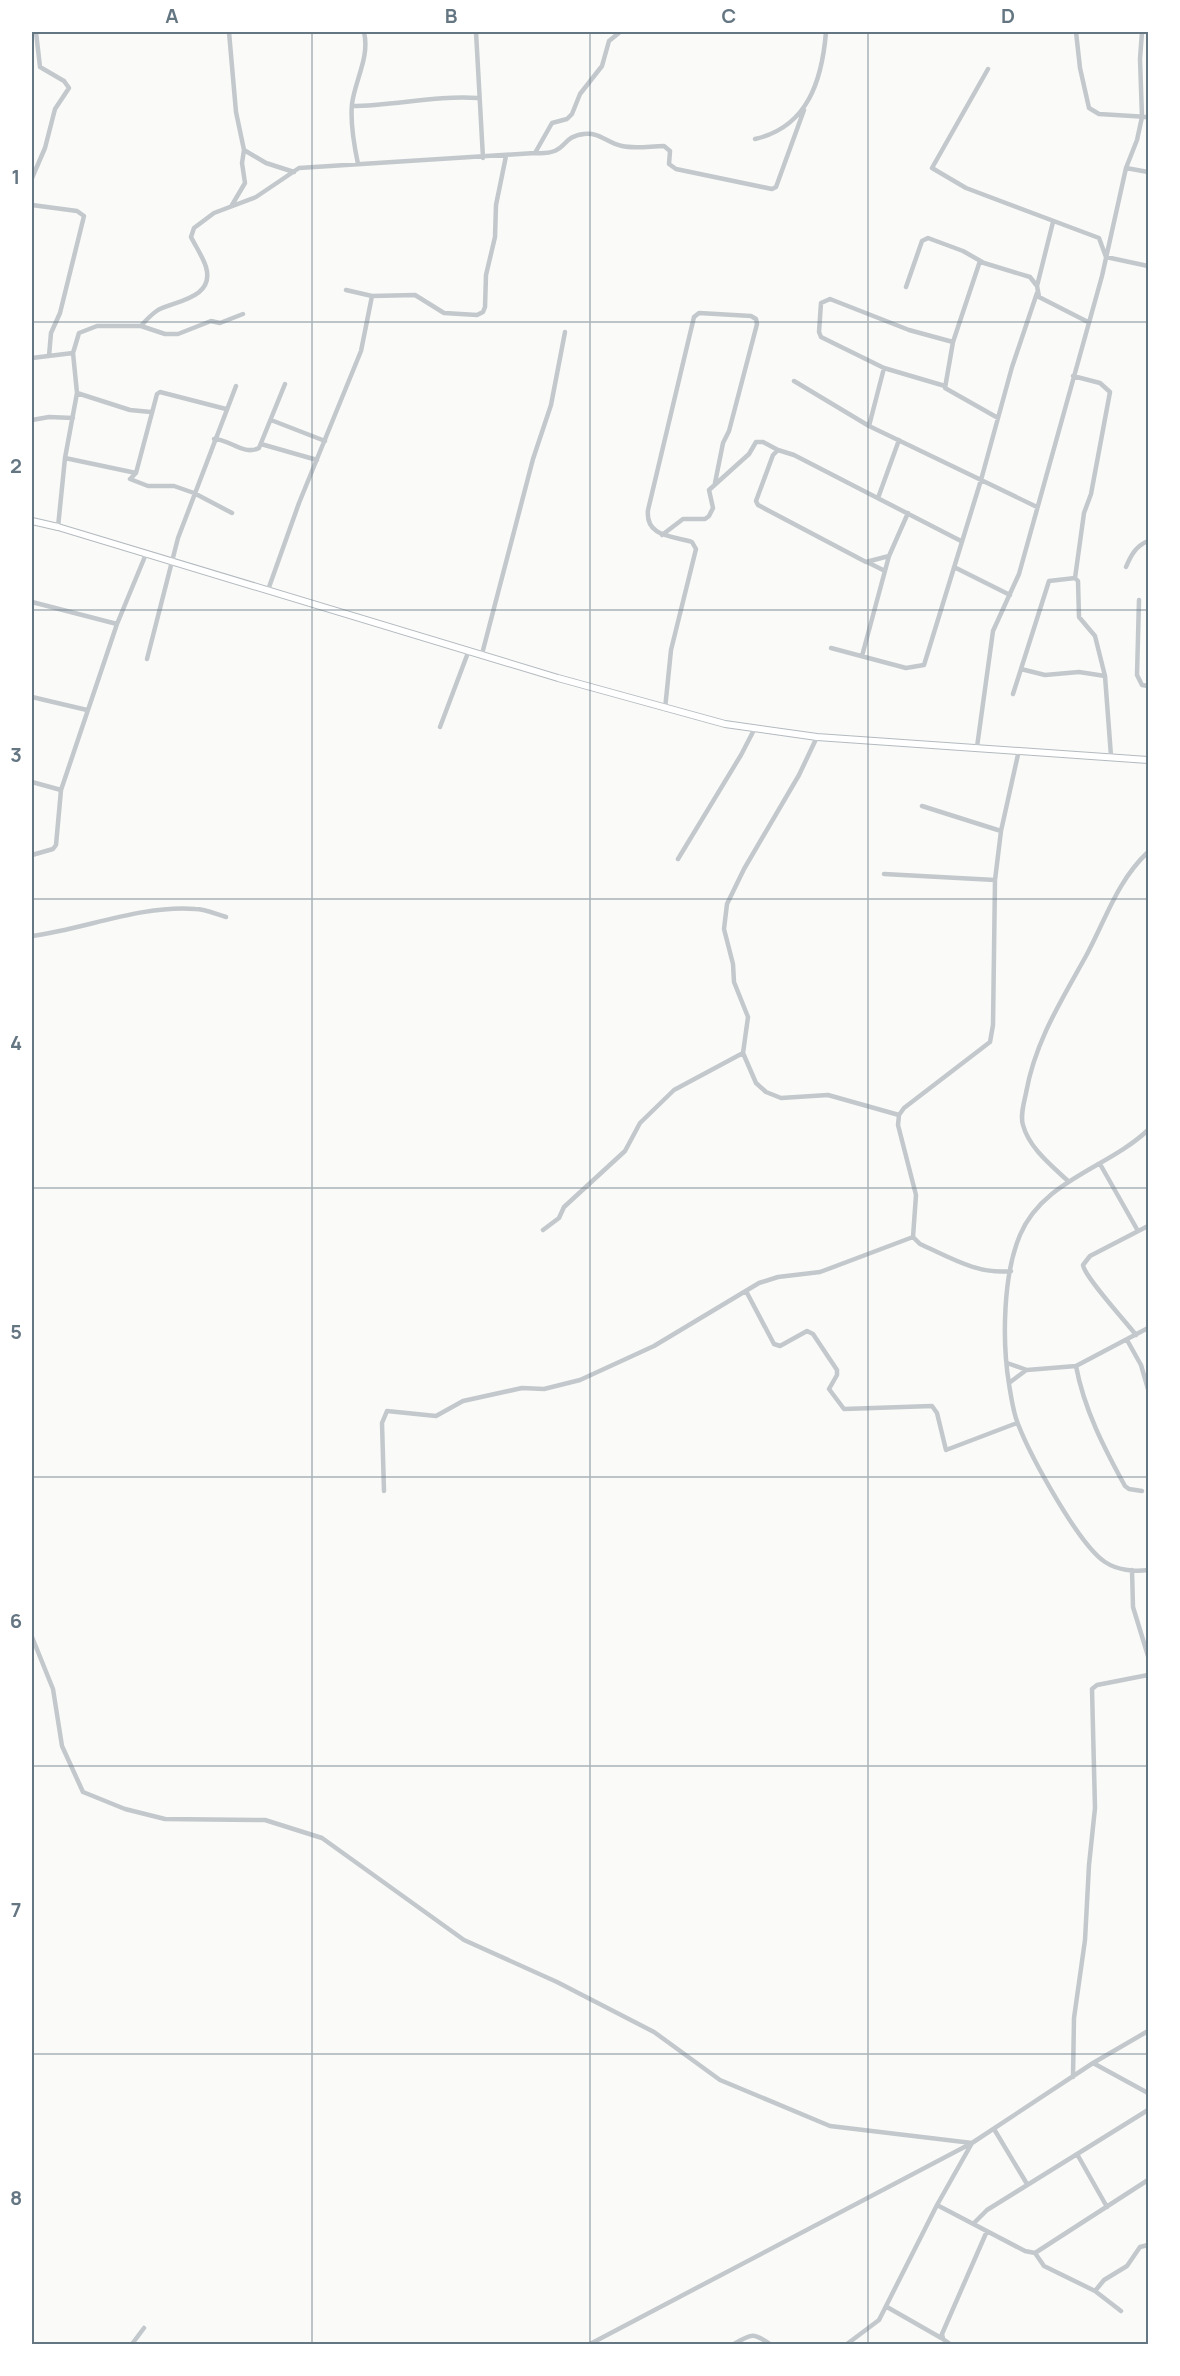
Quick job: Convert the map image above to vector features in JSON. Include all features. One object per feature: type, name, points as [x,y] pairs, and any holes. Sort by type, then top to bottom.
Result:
[{"type":"main road","points":[[32,521],[174,561],[665,709],[725,724],[817,737],[1149,760]]},
{"type":"street","points":[[32,178],[45,148],[55,109],[69,88],[64,81],[40,67],[36,32]]},
{"type":"street","points":[[229,32],[236,112],[244,150],[245,183],[232,206]]},
{"type":"street","points":[[358,164],[352,130],[352,106],[365,51],[364,32]]},
{"type":"street","points":[[476,32],[483,158]]},
{"type":"street","points":[[535,153],[552,123],[567,119],[572,114],[580,94],[602,66],[609,41],[620,32]]},
{"type":"street","points":[[141,326],[160,309],[183,303],[206,281],[207,268],[191,233],[214,213],[256,197],[294,172],[305,168],[557,153],[571,137],[595,133],[622,146],[664,146],[670,151],[669,164],[676,169],[772,189],[776,187],[804,110],[822,70],[826,32]]},
{"type":"street","points":[[1076,32],[1080,68],[1089,108],[1093,113],[1149,117]]},
{"type":"street","points":[[977,747],[993,631],[1019,574],[1072,376],[1089,322],[1126,168],[1142,117],[1140,59],[1142,32]]},
{"type":"street","points":[[1140,59],[1149,59]]},
{"type":"street","points":[[988,69],[932,168],[966,188],[1099,238],[1106,257]]},
{"type":"street","points":[[352,106],[393,105],[425,99],[478,98]]},
{"type":"street","points":[[755,140],[766,137],[804,110]]},
{"type":"street","points":[[244,150],[266,163],[294,172]]},
{"type":"street","points":[[346,290],[372,296],[415,295],[444,313],[477,315],[483,312],[486,275],[495,237],[496,205],[506,156]]},
{"type":"street","points":[[1126,168],[1149,172]]},
{"type":"street","points":[[32,205],[77,211],[84,216],[60,313],[51,333],[49,356]]},
{"type":"street","points":[[831,648],[906,668],[924,665],[1037,293],[1053,222]]},
{"type":"street","points":[[906,287],[924,238],[963,251],[980,261],[1026,275],[1034,279],[1037,286]]},
{"type":"street","points":[[1106,257],[1149,266]]},
{"type":"street","points":[[980,261],[953,342],[945,386],[947,391],[998,418]]},
{"type":"street","points":[[1037,293],[1039,297],[1089,322]]},
{"type":"street","points":[[267,590],[361,351],[372,296]]},
{"type":"street","points":[[945,386],[884,368],[821,338],[819,332],[821,303],[830,299],[909,330],[953,342]]},
{"type":"street","points":[[665,709],[671,651],[696,549],[692,542],[669,539],[662,535],[649,521],[648,510],[694,317],[699,313],[752,316],[756,319],[757,324],[714,483]]},
{"type":"street","points":[[58,527],[64,458],[77,393],[73,353],[79,333],[97,326],[141,326],[165,334],[178,334],[211,321],[220,323],[243,314]]},
{"type":"street","points":[[482,654],[533,459],[551,405],[565,332]]},
{"type":"street","points":[[32,358],[73,353]]},
{"type":"street","points":[[869,426],[884,368]]},
{"type":"street","points":[[1072,376],[1100,382],[1107,387],[1110,399],[1091,494],[1084,513],[1075,578],[1078,581],[1079,617],[1095,636],[1104,676],[1111,756]]},
{"type":"street","points":[[794,381],[869,426],[1037,507]]},
{"type":"street","points":[[214,439],[221,439],[254,451],[261,444],[285,384]]},
{"type":"street","points":[[147,659],[174,561],[178,538],[236,386]]},
{"type":"street","points":[[226,409],[160,392],[154,397],[136,473],[130,479],[148,486],[174,486],[194,493],[232,513]]},
{"type":"street","points":[[77,393],[142,413],[150,413],[152,410]]},
{"type":"street","points":[[32,420],[73,418]]},
{"type":"street","points":[[271,420],[325,441]]},
{"type":"street","points":[[878,498],[899,440]]},
{"type":"street","points":[[662,535],[683,519],[705,519],[709,516],[712,508],[709,490],[714,483],[733,470],[758,441],[794,455],[961,541]]},
{"type":"street","points":[[261,444],[317,460]]},
{"type":"street","points":[[778,450],[773,455],[757,504],[885,571]]},
{"type":"street","points":[[64,458],[136,473]]},
{"type":"street","points":[[862,656],[889,556],[908,513]]},
{"type":"street","points":[[1126,567],[1135,550],[1149,541]]},
{"type":"street","points":[[32,855],[53,849],[56,845],[61,790],[117,624],[146,554]]},
{"type":"street","points":[[867,562],[889,556]]},
{"type":"street","points":[[954,567],[1010,595]]},
{"type":"street","points":[[1013,694],[1048,581],[1075,578]]},
{"type":"street","points":[[1139,600],[1137,675],[1142,685],[1149,686]]},
{"type":"street","points":[[32,602],[117,624]]},
{"type":"street","points":[[440,727],[469,650]]},
{"type":"street","points":[[1021,669],[1045,675],[1078,672],[1104,676]]},
{"type":"street","points":[[32,697],[87,710]]},
{"type":"street","points":[[678,859],[755,728]]},
{"type":"street","points":[[817,737],[799,775],[744,869],[727,904],[724,929],[733,964],[734,982],[748,1017],[743,1053],[756,1083],[766,1092],[781,1098],[803,1099],[828,1095],[899,1115]]},
{"type":"street","points":[[1011,1271],[988,1272],[972,1267],[920,1244],[913,1237],[916,1195],[898,1125],[899,1115],[904,1108],[990,1042],[993,1025],[995,880],[1001,831],[1019,750]]},
{"type":"street","points":[[32,782],[61,790]]},
{"type":"street","points":[[922,806],[1001,831]]},
{"type":"street","points":[[1068,1181],[1045,1160],[1023,1126],[1032,1063],[1050,1018],[1087,954],[1121,884],[1131,868],[1149,852]]},
{"type":"street","points":[[884,874],[995,880]]},
{"type":"street","points":[[32,936],[85,927],[133,914],[195,909],[226,916]]},
{"type":"street","points":[[543,1230],[559,1218],[564,1207],[625,1151],[640,1124],[674,1090],[743,1053]]},
{"type":"street","points":[[1149,1130],[1128,1148],[1068,1181],[1045,1199],[1025,1224],[1019,1236],[1008,1290],[1007,1363],[1017,1423],[1043,1475],[1090,1546],[1104,1562],[1132,1570],[1149,1570]]},
{"type":"street","points":[[1100,1164],[1138,1231]]},
{"type":"street","points":[[1136,1335],[1111,1302],[1091,1282],[1083,1265],[1090,1256],[1149,1226]]},
{"type":"street","points":[[384,1491],[382,1423],[387,1411],[436,1416],[463,1401],[522,1389],[544,1389],[580,1380],[654,1346],[746,1291],[778,1277],[820,1272],[913,1237]]},
{"type":"street","points":[[746,1291],[774,1344],[780,1346],[807,1332],[813,1334],[837,1370],[830,1392],[844,1409],[932,1406],[937,1413],[946,1450],[1017,1423]]},
{"type":"street","points":[[1007,1363],[1027,1370],[1076,1366],[1149,1328]]},
{"type":"street","points":[[1127,1340],[1141,1365],[1149,1389]]},
{"type":"street","points":[[1076,1366],[1083,1395],[1108,1455],[1125,1486],[1142,1491]]},
{"type":"street","points":[[1009,1383],[1027,1370]]},
{"type":"street","points":[[1132,1570],[1133,1607],[1149,1656]]},
{"type":"street","points":[[32,1636],[53,1689],[62,1746],[82,1792],[125,1809],[165,1819],[265,1820],[322,1838],[464,1940],[557,1982],[654,2032],[720,2080],[830,2126],[972,2143]]},
{"type":"street","points":[[1073,2077],[1074,2018],[1085,1940],[1095,1808],[1092,1689],[1097,1685],[1149,1675]]},
{"type":"street","points":[[590,2344],[972,2143],[1093,2063],[1149,2031]]},
{"type":"street","points":[[1093,2063],[1149,2093]]},
{"type":"street","points":[[973,2224],[987,2210],[1027,2184],[1149,2110]]},
{"type":"street","points":[[994,2129],[1027,2184]]},
{"type":"street","points":[[847,2344],[879,2320],[937,2205],[972,2143]]},
{"type":"street","points":[[1077,2154],[1107,2207]]},
{"type":"street","points":[[1035,2253],[1149,2180]]},
{"type":"street","points":[[937,2205],[1026,2251],[1035,2253],[1044,2266],[1095,2291],[1121,2311]]},
{"type":"street","points":[[943,2339],[942,2334],[987,2231]]},
{"type":"street","points":[[1095,2291],[1104,2280],[1127,2266],[1140,2247],[1149,2245]]},
{"type":"street","points":[[886,2307],[950,2344]]},
{"type":"street","points":[[132,2344],[144,2328]]},
{"type":"street","points":[[734,2344],[751,2335],[757,2335],[770,2344]]}]
